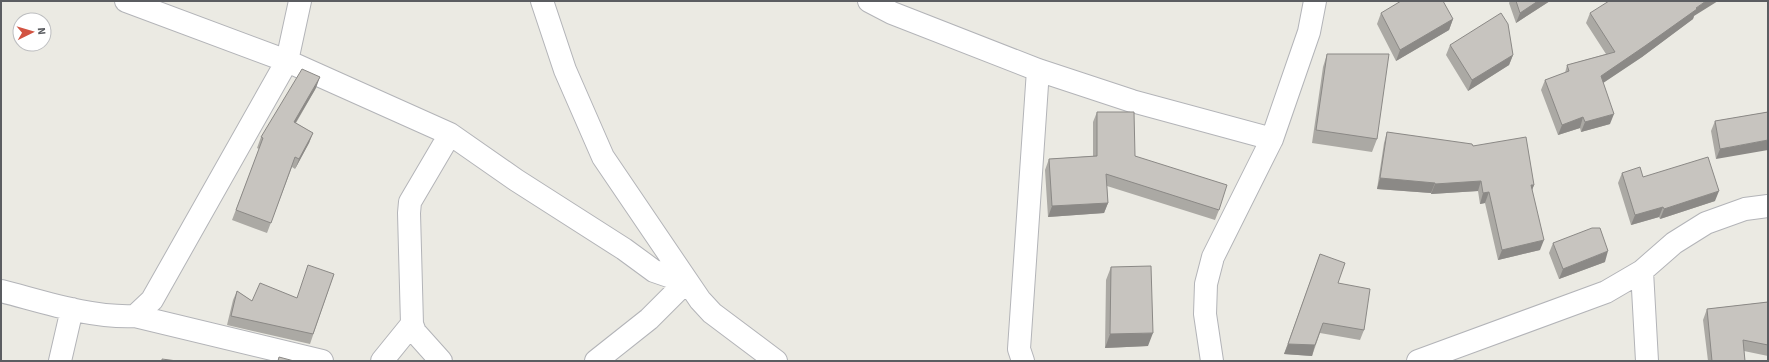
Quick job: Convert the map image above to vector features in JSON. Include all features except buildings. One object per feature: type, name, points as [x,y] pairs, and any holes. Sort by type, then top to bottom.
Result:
[{"type":"street","points":[[126,1],[147,5],[287,61],[450,134],[516,180],[624,249],[654,271],[686,282]]},
{"type":"street","points":[[135,316],[152,300],[287,61],[300,1]]},
{"type":"street","points":[[542,1],[565,70],[603,156],[686,282],[712,314],[776,361]]},
{"type":"street","points":[[869,1],[892,14],[1038,70],[1132,101],[1272,140]]},
{"type":"street","points":[[1212,361],[1205,314],[1206,284],[1213,257],[1272,140],[1309,32],[1315,1]]},
{"type":"street","points":[[1023,361],[1019,349],[1038,70]]},
{"type":"street","points":[[441,361],[415,332],[412,324],[409,213],[410,202],[450,134]]},
{"type":"street","points":[[1418,361],[1606,292],[1642,271],[1674,243],[1706,223],[1745,209],[1768,206]]},
{"type":"street","points":[[1642,271],[1647,361]]},
{"type":"street","points":[[596,361],[649,319],[686,282]]},
{"type":"street","points":[[1,291],[72,309],[116,317],[135,316],[322,361]]},
{"type":"street","points":[[60,361],[72,309]]},
{"type":"street","points":[[382,361],[412,324]]}]
